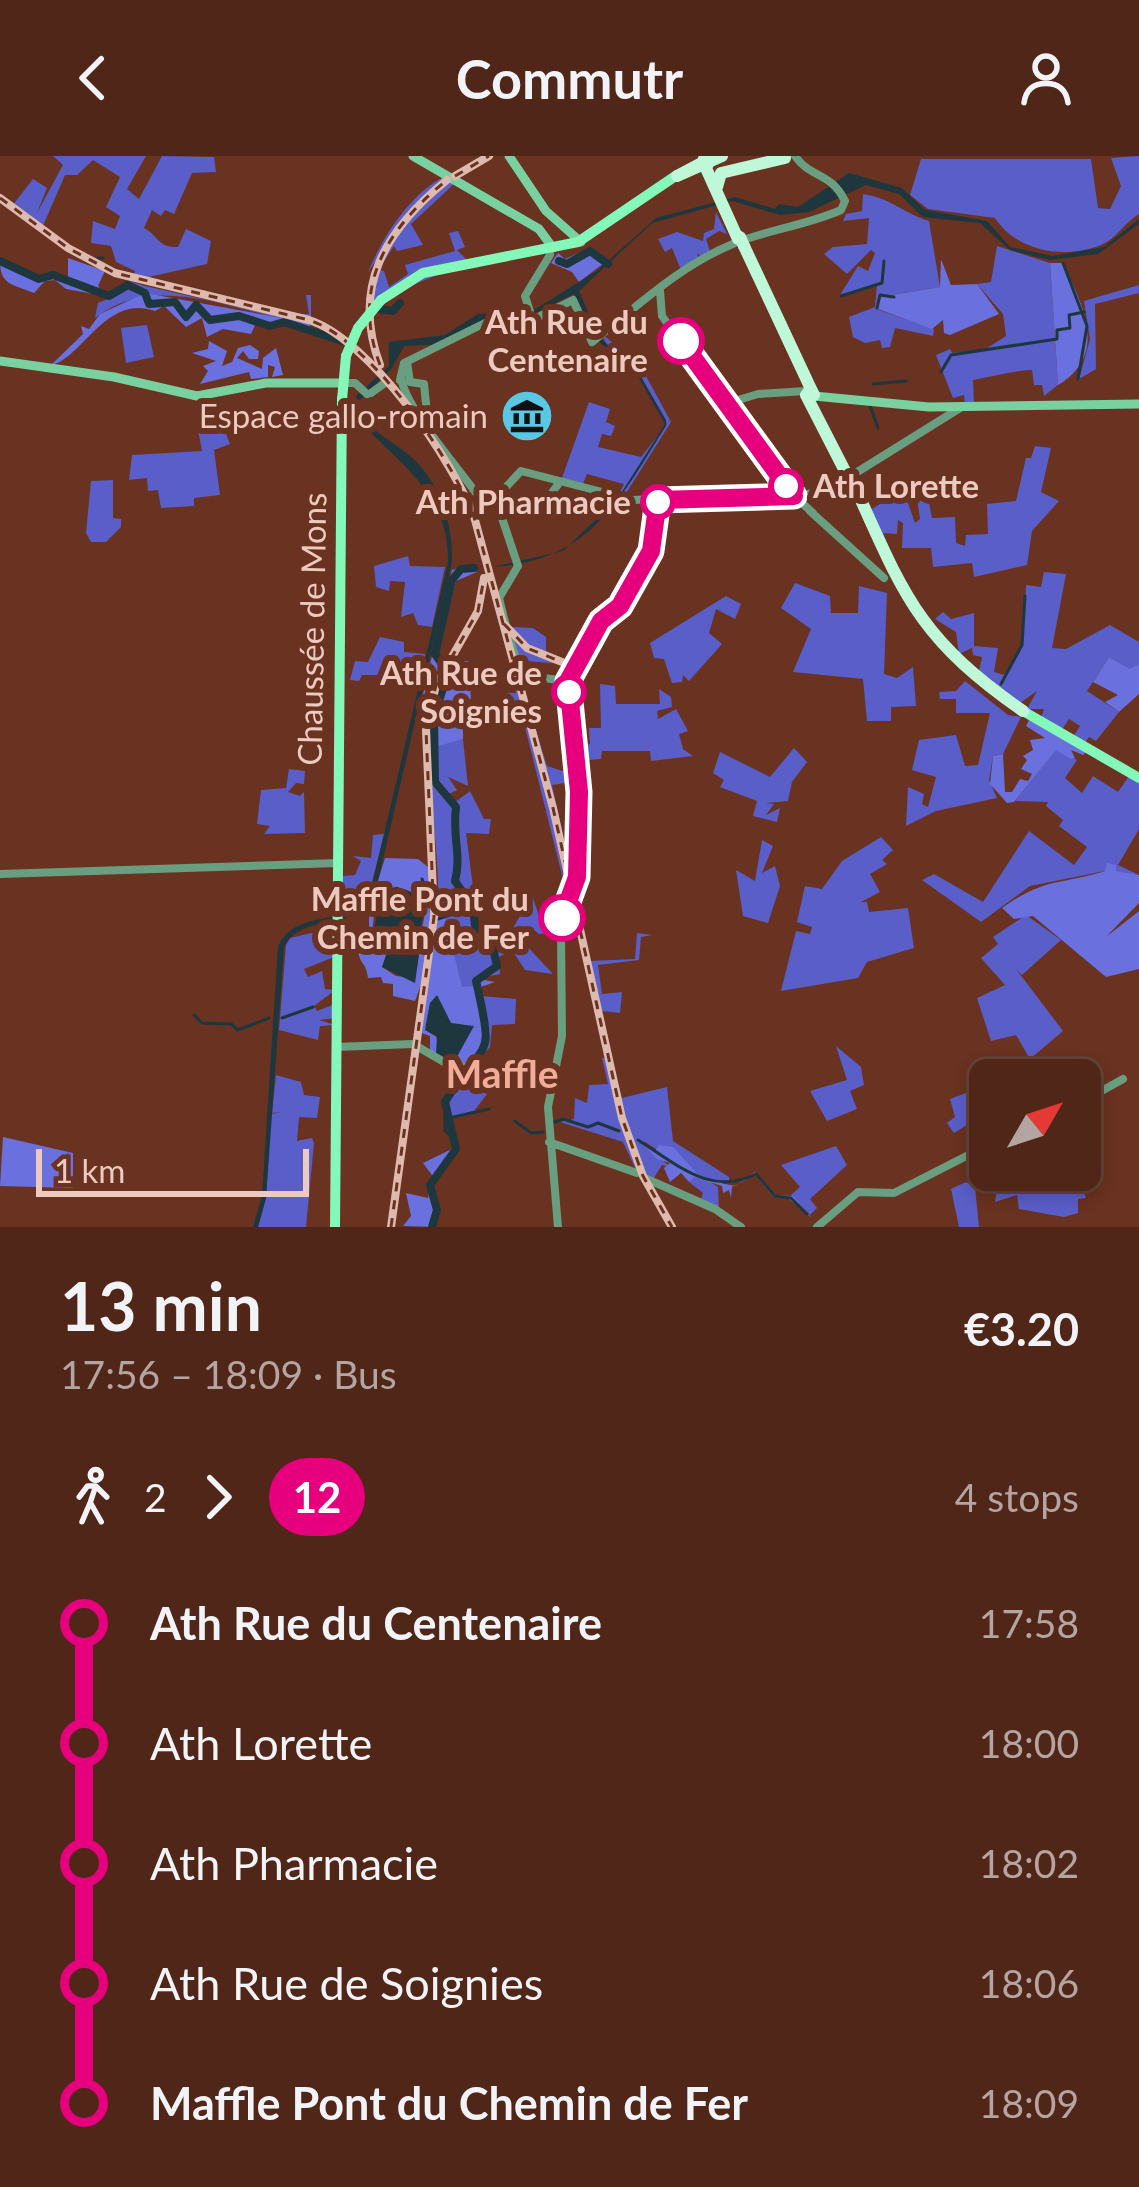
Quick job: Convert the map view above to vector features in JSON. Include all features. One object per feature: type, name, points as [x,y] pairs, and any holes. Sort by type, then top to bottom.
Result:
[{"type":"highway","points":[[706,159],[723,170],[789,157]]},
{"type":"highway","points":[[715,186],[721,173],[789,157]]},
{"type":"highway","points":[[681,175],[706,159]]},
{"type":"highway","points":[[681,175],[706,159]]},
{"type":"highway","points":[[706,159],[849,476],[886,574],[955,664],[1023,711]]},
{"type":"highway","points":[[681,175],[703,174],[715,186]]},
{"type":"main road","points":[[413,156],[539,229],[551,250],[577,242],[681,175]]},
{"type":"main road","points":[[509,156],[546,211],[577,242]]},
{"type":"main road","name":"Chaussée de Mons","points":[[335,1227],[343,379],[347,356],[358,328],[381,301],[430,271],[551,250]]},
{"type":"main road","points":[[0,361],[114,376],[196,396],[269,383],[343,379]]},
{"type":"main road","points":[[810,393],[961,408],[1139,404]]},
{"type":"main road","points":[[1023,711],[1139,778]]},
{"type":"street","points":[[560,481],[541,508],[482,500],[403,382],[407,362],[484,323],[532,315],[573,300],[597,338],[658,294],[674,273],[732,244],[838,212],[844,198],[832,179],[789,157]]},
{"type":"street","points":[[532,315],[529,292],[551,250]]},
{"type":"street","points":[[658,294],[662,316],[792,496],[886,574]]},
{"type":"street","points":[[343,379],[366,392],[385,383]]},
{"type":"street","points":[[403,382],[424,384],[425,418]]},
{"type":"street","points":[[725,404],[758,394],[810,393]]},
{"type":"street","points":[[494,503],[521,471],[620,496],[658,500],[792,496],[838,484],[961,408]]},
{"type":"street","points":[[558,1227],[549,1086],[562,1036],[562,919],[577,877],[579,792],[569,683],[601,621],[620,606],[651,551],[658,500]]},
{"type":"street","points":[[494,503],[518,564],[499,598],[523,674],[569,683]]},
{"type":"street","points":[[0,874],[338,863]]},
{"type":"street","points":[[336,1047],[413,1044],[444,1062],[549,1086]]},
{"type":"street","points":[[1101,1091],[1123,1078]]},
{"type":"street","points":[[549,1142],[637,1173]]},
{"type":"street","points":[[817,1227],[857,1192],[896,1193],[969,1155]]},
{"type":"street","points":[[647,1179],[724,1214],[741,1227]]},
{"type":"shaded area","points":[[53,156],[146,156],[127,189],[139,199],[162,156],[214,157],[216,172],[192,173],[174,214],[165,210],[161,216],[152,210],[144,228],[171,247],[178,247],[186,229],[211,241],[207,264],[144,278],[299,314],[309,314],[306,295],[311,295],[311,319],[133,279],[135,271],[116,262],[111,246],[91,243],[93,221],[115,229],[120,216],[106,207],[120,177],[93,160],[77,175],[65,175],[42,228],[12,206],[33,179],[47,188],[37,213],[63,165]]},
{"type":"shaded area","points":[[1139,156],[1139,214],[1106,242],[1087,250],[1042,250],[1015,238],[995,218],[928,209],[910,195],[921,159],[1091,159],[1098,208],[1110,209],[1121,186],[1111,158]]},
{"type":"shaded area","points":[[445,176],[454,184],[411,224],[423,245],[397,251],[394,246],[378,270],[398,235],[449,182],[411,211],[368,272],[399,217]]},
{"type":"shaded area","points":[[863,194],[929,221],[940,287],[880,297],[879,310],[934,329],[933,336],[895,328],[890,347],[882,348],[880,340],[865,343],[853,337],[849,317],[875,307],[877,285],[840,295],[858,266],[868,271],[875,253],[871,250],[847,274],[824,254],[833,247],[867,244],[869,218],[843,221],[846,214],[862,211]]},
{"type":"shaded area","points":[[716,212],[727,234],[719,231],[706,239],[712,257],[705,260],[697,253],[699,259],[681,270],[672,248],[665,252],[658,239],[677,232],[703,241],[704,233],[714,229]]},
{"type":"shaded area","points":[[458,231],[465,247],[457,250],[469,262],[371,302],[378,270],[384,271],[389,287],[408,274],[405,265],[455,251],[449,233]]},
{"type":"shaded area","points":[[997,246],[1050,263],[1058,385],[1044,396],[1042,385],[1034,385],[1032,370],[973,380],[974,405],[965,406],[964,395],[953,398],[936,355],[950,349],[952,353],[984,350],[1006,336],[1003,314],[977,284],[991,282]]},
{"type":"shaded area","points":[[590,248],[608,260],[579,282],[572,272],[551,263],[558,253],[565,259]]},
{"type":"shaded area","points":[[68,258],[105,271],[98,286],[105,296],[66,289],[55,280],[45,281],[34,293],[2,275],[0,261],[27,272],[25,277],[53,275],[68,282]]},
{"type":"shaded area","points":[[941,259],[951,285],[977,284],[999,314],[950,335],[944,333],[943,320],[932,329],[878,309],[880,297],[940,287]]},
{"type":"shaded area","points":[[1050,263],[1062,263],[1087,328],[1083,359],[1058,385]]},
{"type":"shaded area","points":[[129,281],[309,323],[171,296],[119,304],[95,318],[98,303],[115,296],[122,285],[131,285]]},
{"type":"shaded area","points":[[1139,285],[1139,293],[1095,304],[1096,369],[1079,379],[1090,339],[1084,301]]},
{"type":"shaded area","points":[[145,293],[309,323],[312,332],[284,322],[256,323],[251,334],[223,329],[207,337],[202,318],[186,327],[164,306],[155,311],[138,308],[109,319],[51,365],[83,334],[81,326],[89,329],[100,314]]},
{"type":"shaded area","points":[[147,325],[154,357],[126,363],[121,328]]},
{"type":"shaded area","points":[[602,334],[640,365],[671,422],[625,495],[619,494],[624,484],[587,474],[582,486],[562,478],[589,402],[610,409],[606,422],[615,426],[611,436],[602,434],[598,447],[641,457],[667,424],[637,370],[606,344]]},
{"type":"shaded area","points":[[209,341],[227,351],[222,366],[232,362],[238,348],[250,345],[259,351],[258,359],[249,359],[243,351],[237,358],[262,369],[263,358],[276,348],[283,375],[272,377],[275,367],[268,365],[268,377],[251,379],[249,372],[200,384],[208,371],[203,366],[216,361],[192,353],[208,349]]},
{"type":"shaded area","points":[[203,397],[207,415],[218,413],[230,444],[214,450],[220,495],[194,498],[194,506],[161,508],[158,490],[148,491],[147,478],[129,480],[132,455],[202,451],[196,419],[204,410]]},
{"type":"shaded area","points":[[1035,446],[1051,448],[1041,492],[1059,501],[1032,531],[1027,565],[974,577],[972,563],[933,567],[931,548],[902,548],[903,523],[898,520],[897,534],[883,533],[901,577],[869,511],[903,489],[915,523],[920,519],[917,499],[928,497],[932,518],[955,517],[956,543],[965,546],[966,535],[988,534],[987,504],[1016,501],[1026,458],[1031,458]]},
{"type":"shaded area","points":[[113,480],[113,518],[121,519],[121,527],[106,542],[91,542],[86,533],[91,481]]},
{"type":"shaded area","points":[[408,556],[410,566],[445,567],[432,627],[418,625],[413,613],[401,617],[405,582],[390,581],[389,591],[376,587],[374,566]]},
{"type":"shaded area","points":[[476,565],[477,572],[456,581],[437,658],[445,662],[429,680],[419,712],[452,570]]},
{"type":"shaded area","points":[[1044,572],[1066,574],[1052,648],[1066,649],[1110,625],[1139,642],[1139,664],[1131,670],[1109,657],[1087,691],[1119,712],[1096,741],[1089,737],[1084,744],[1073,737],[1080,726],[1069,719],[1061,731],[1041,718],[1044,709],[1027,709],[1037,691],[1020,703],[978,676],[982,657],[973,655],[972,648],[959,654],[956,632],[935,619],[943,612],[951,619],[974,613],[974,646],[998,648],[994,672],[1004,675],[1023,645],[1026,585],[1041,587]]},
{"type":"shaded area","points":[[795,583],[830,596],[831,613],[858,613],[859,586],[887,593],[884,674],[897,678],[913,667],[916,706],[891,707],[891,721],[867,721],[863,679],[793,672],[811,629],[781,608]]},
{"type":"shaded area","points":[[726,596],[741,604],[735,619],[716,609],[709,633],[722,644],[689,681],[683,675],[682,682],[672,683],[664,659],[654,658],[650,643]]},
{"type":"shaded area","points":[[512,627],[533,628],[546,637],[546,654],[578,662],[571,674],[561,664],[527,661],[525,673],[513,638],[544,658],[562,661],[525,645]]},
{"type":"shaded area","points":[[380,637],[404,642],[404,652],[425,654],[419,682],[415,675],[362,675],[359,681],[350,680],[355,661],[368,662]]},
{"type":"shaded area","points":[[509,645],[523,676],[519,676],[547,766],[578,776],[578,781],[552,785],[568,858],[577,859],[571,890]]},
{"type":"shaded area","points":[[1109,657],[1130,669],[1139,664],[1139,694],[1119,712],[1105,702],[1118,695],[1093,682]]},
{"type":"shaded area","points":[[468,661],[471,698],[463,708],[463,739],[435,747],[434,716],[448,664]]},
{"type":"shaded area","points":[[447,669],[434,716],[434,745],[463,739],[468,786],[448,777],[457,790],[447,795],[454,803],[470,791],[484,819],[491,819],[489,834],[466,833],[478,926],[494,939],[496,954],[511,947],[509,935],[532,895],[540,919],[561,914],[559,932],[539,934],[530,927],[525,944],[553,974],[525,970],[512,950],[499,957],[500,974],[477,979],[481,996],[516,999],[515,1024],[492,1025],[490,1047],[472,1067],[457,1062],[464,1028],[436,1034],[430,1050],[430,1036],[422,1033],[438,892],[429,751],[436,696]]},
{"type":"shaded area","points":[[513,674],[548,795],[567,895],[521,711],[508,718],[507,708],[487,707],[505,704],[506,693],[516,693]]},
{"type":"shaded area","points":[[965,681],[1008,715],[1021,717],[1003,754],[993,756],[989,780],[997,798],[936,811],[906,826],[908,787],[924,794],[922,804],[928,807],[936,777],[912,770],[919,740],[956,735],[965,766],[978,765],[990,713],[956,713],[956,699],[940,699],[939,692],[956,691]]},
{"type":"shaded area","points":[[600,684],[615,686],[616,704],[660,704],[659,689],[671,697],[672,707],[657,711],[658,719],[676,709],[688,731],[679,734],[683,749],[693,756],[651,761],[650,751],[602,751],[601,759],[576,761],[574,746],[590,744],[589,728],[601,728]]},
{"type":"shaded area","points":[[1030,718],[1087,751],[1083,755],[1071,750],[1075,758],[1071,759],[1056,750],[1014,802],[1007,803],[990,784],[993,756],[1003,754],[1005,792],[1012,792],[1020,779],[1028,781],[1032,774],[1021,769],[1027,760],[1023,756],[1033,750],[1030,740],[1045,738],[1026,726]]},
{"type":"shaded area","points":[[794,748],[807,762],[792,782],[788,801],[766,803],[774,804],[766,815],[780,808],[777,822],[753,816],[757,801],[720,787],[724,780],[713,773],[720,752],[770,777]]},
{"type":"shaded area","points":[[1056,749],[1077,760],[1065,778],[1082,793],[1093,776],[1118,792],[1129,776],[1139,782],[1139,829],[1118,865],[1139,875],[1105,871],[1030,886],[981,922],[922,880],[934,874],[983,902],[1029,831],[1074,865],[1087,847],[1059,826],[1063,820],[1046,806],[1048,802],[1015,801]]},
{"type":"shaded area","points":[[289,769],[305,771],[304,784],[296,783],[288,792],[300,796],[304,792],[305,833],[264,834],[270,826],[257,824],[261,790],[286,788]]},
{"type":"shaded area","points":[[384,834],[368,898],[345,912],[342,876],[355,875],[361,861],[353,856],[371,858],[373,835]]},
{"type":"shaded area","points":[[881,837],[893,850],[882,860],[887,864],[870,874],[880,892],[861,902],[867,902],[869,912],[908,908],[914,948],[867,962],[858,978],[781,991],[796,931],[810,934],[812,927],[797,922],[805,886],[822,889],[842,861]]},
{"type":"shaded area","points":[[762,840],[773,846],[762,873],[775,866],[780,886],[768,923],[743,916],[736,870],[755,881]]},
{"type":"shaded area","points":[[385,858],[418,859],[434,872],[428,966],[415,1001],[393,996],[393,984],[383,983],[381,977],[368,978],[358,945],[359,934],[369,932],[369,909]],"holes":[[[397,887],[422,900],[424,922],[409,954],[419,954],[415,978],[396,976],[382,967],[388,953],[370,952],[374,915],[386,888]]]},
{"type":"shaded area","points":[[1107,863],[1116,865],[1116,871],[1139,875],[1139,903],[1106,937],[1139,911],[1139,969],[1106,977],[1033,916],[1014,919],[1002,908],[1042,886],[1105,871]]},
{"type":"shaded area","points":[[576,893],[590,961],[635,959],[637,933],[652,935],[641,937],[639,960],[598,965],[602,994],[622,992],[620,1013],[602,1011],[597,997],[610,1054],[585,960]]},
{"type":"shaded area","points":[[1026,915],[1061,940],[1022,975],[1016,969],[1063,1031],[1030,1059],[1016,1035],[991,1041],[977,998],[1005,985],[981,958],[998,944],[993,937]]},
{"type":"shaded area","points":[[437,917],[445,918],[462,987],[478,986],[479,979],[495,982],[478,988],[491,1033],[472,1067],[454,1062],[473,1027],[451,1023],[440,1001],[430,1003],[425,1026],[436,1034],[439,1057],[430,1050],[430,1036],[422,1033]]},
{"type":"shaded area","points":[[325,930],[329,939],[319,943],[321,951],[333,948],[334,957],[304,969],[308,977],[322,971],[325,989],[335,990],[314,1006],[317,1011],[335,1004],[335,1018],[319,1020],[335,1025],[320,1026],[318,1040],[279,1030],[286,945],[290,938]]},
{"type":"shaded area","points":[[836,1046],[861,1067],[864,1085],[850,1091],[857,1109],[827,1121],[810,1091],[847,1080]]},
{"type":"shaded area","points":[[602,1058],[637,1172],[623,1142],[560,1122],[574,1119],[575,1098],[587,1103],[589,1085],[608,1084]]},
{"type":"shaded area","points":[[611,1058],[622,1098],[667,1087],[673,1141],[729,1177],[729,1183],[712,1183],[718,1187],[719,1209],[700,1202],[703,1193],[689,1182],[693,1176],[705,1180],[645,1142],[641,1143],[672,1168],[662,1165],[652,1181],[644,1173],[624,1122]]},
{"type":"shaded area","points":[[470,1069],[491,1089],[474,1111],[449,1118],[446,1099]]},
{"type":"shaded area","points":[[276,1075],[301,1082],[304,1095],[320,1097],[317,1118],[299,1117],[297,1141],[312,1138],[314,1143],[306,1227],[258,1227],[266,1198],[271,1114],[282,1112],[272,1113]]},
{"type":"shaded area","points":[[969,1092],[969,1129],[967,1125],[954,1133],[947,1123],[955,1117],[950,1099]]},
{"type":"shaded area","points":[[3,1137],[73,1153],[73,1188],[0,1186]]},
{"type":"shaded area","points":[[641,1142],[655,1151],[659,1145],[673,1147],[702,1179],[734,1186],[731,1198],[722,1186],[694,1177],[689,1182],[681,1173],[670,1182],[664,1168],[670,1163],[657,1159]]},
{"type":"shaded area","points":[[836,1146],[847,1165],[810,1199],[817,1208],[810,1215],[791,1195],[800,1187],[781,1165]]},
{"type":"shaded area","points":[[454,1148],[456,1152],[433,1185],[439,1214],[435,1227],[403,1226],[411,1216],[406,1193],[428,1198],[432,1175],[423,1163]]},
{"type":"shaded area","points":[[755,1172],[776,1195],[793,1196],[812,1218],[789,1199],[773,1196],[755,1175],[738,1184]]},
{"type":"shaded area","points":[[966,1182],[969,1191],[975,1191],[979,1227],[959,1227],[951,1189]]},
{"type":"shaded area","points":[[997,1191],[1083,1191],[1086,1198],[1078,1199],[1078,1213],[1064,1217],[1019,1209],[1017,1195],[995,1202]]},
{"type":"water","points":[[849,173],[902,188],[925,210],[987,221],[1010,247],[1052,256],[1104,247],[1139,219],[1139,224],[1098,254],[1050,260],[1010,250],[980,223],[923,217],[899,194],[866,185],[809,212],[780,215],[732,201],[652,223],[579,291],[599,337],[637,370],[666,420],[666,426],[616,502],[571,544],[618,498],[665,424],[635,371],[597,340],[574,294],[523,319],[490,318],[446,344],[404,346],[392,368],[359,401],[372,427],[410,456],[437,491],[447,518],[452,562],[374,898],[354,915],[304,929],[284,947],[266,1198],[258,1227],[253,1227],[262,1196],[278,947],[296,927],[347,913],[369,898],[448,562],[446,537],[431,498],[357,418],[356,396],[389,366],[389,342],[445,335],[478,314],[534,310],[598,270],[656,218],[735,197],[775,209],[779,204],[798,207]]},
{"type":"water","points":[[397,887],[422,905],[410,953],[419,954],[415,983],[382,967],[387,952],[370,953],[381,892]]},
{"type":"water","points":[[437,995],[451,1023],[474,1026],[454,1062],[436,1054],[437,1037],[425,1030],[430,1003]]},
{"type":"waterway","points":[[559,261],[567,264],[590,251],[608,264]]},
{"type":"waterway","points":[[98,258],[103,258]]},
{"type":"waterway","points":[[0,261],[39,279],[53,275],[109,296],[128,285],[145,293],[149,304],[175,302],[186,317],[196,305],[210,320],[239,316],[270,326],[284,322],[345,342]]},
{"type":"waterway","points":[[841,296],[882,283],[884,261]]},
{"type":"waterway","points":[[1063,263],[1087,326],[1078,379]]},
{"type":"waterway","points":[[877,308],[880,295],[894,297]]},
{"type":"waterway","points":[[378,309],[393,311],[400,303]]},
{"type":"waterway","points":[[941,372],[951,355],[1057,339],[1057,330],[1070,328],[1069,315],[1084,312]]},
{"type":"waterway","points":[[873,384],[906,381]]},
{"type":"waterway","points":[[870,406],[878,428]]},
{"type":"waterway","points":[[432,1227],[437,1210],[430,1185],[456,1149],[445,1102],[483,1048],[485,1027],[476,981],[497,966],[491,940],[475,926],[473,907],[455,881],[456,807],[435,782],[434,716],[448,673],[435,654],[452,580],[461,569],[474,568]]},
{"type":"waterway","points":[[1001,684],[1022,645],[1025,596]]},
{"type":"waterway","points":[[422,879],[426,891]]},
{"type":"waterway","points":[[427,894],[433,920]]},
{"type":"waterway","points":[[435,920],[473,907]]},
{"type":"waterway","points":[[282,1018],[313,1007]]},
{"type":"waterway","points":[[194,1015],[202,1023],[231,1024],[238,1030],[269,1018]]},
{"type":"waterway","points":[[445,1109],[445,1131],[455,1139]]},
{"type":"waterway","points":[[449,1118],[489,1109]]},
{"type":"waterway","points":[[552,1123],[563,1119],[588,1127],[598,1123],[619,1131]]},
{"type":"waterway","points":[[515,1121],[531,1133],[543,1132]]},
{"type":"waterway","points":[[638,1140],[709,1180],[740,1180],[756,1174],[775,1196],[791,1198],[807,1214]]},
{"type":"railway","points":[[455,176],[489,156]]},
{"type":"railway","points":[[380,365],[370,310],[379,262],[406,219],[447,180]]},
{"type":"railway","points":[[0,198],[68,248],[115,273],[309,320],[332,332],[382,376],[429,435],[475,520],[553,808],[622,1118],[643,1176],[672,1227]]},
{"type":"railway","points":[[391,1227],[434,917],[426,730],[436,685],[478,611],[484,578]]},
{"type":"railway","points":[[504,624],[527,648],[562,662]]},
{"type":"bus line","name":"12","points":[[562,918],[577,877],[579,792],[568,681],[601,621],[620,606],[651,551],[658,500],[794,496],[681,341]]},
{"type":"place","name":"Ath Rue du Centenaire","points":[[681,341]]},
{"type":"place","name":"Espace gallo-romain","points":[[527,416]]},
{"type":"place","name":"Ath Lorette","points":[[786,486]]},
{"type":"place","name":"Ath Pharmacie","points":[[658,502]]},
{"type":"place","name":"Ath Rue de Soignies","points":[[569,692]]},
{"type":"place","name":"Maffle Pont du Chemin de Fer","points":[[562,918]]},
{"type":"district","name":"Maffle","points":[[502,1074]]}]
